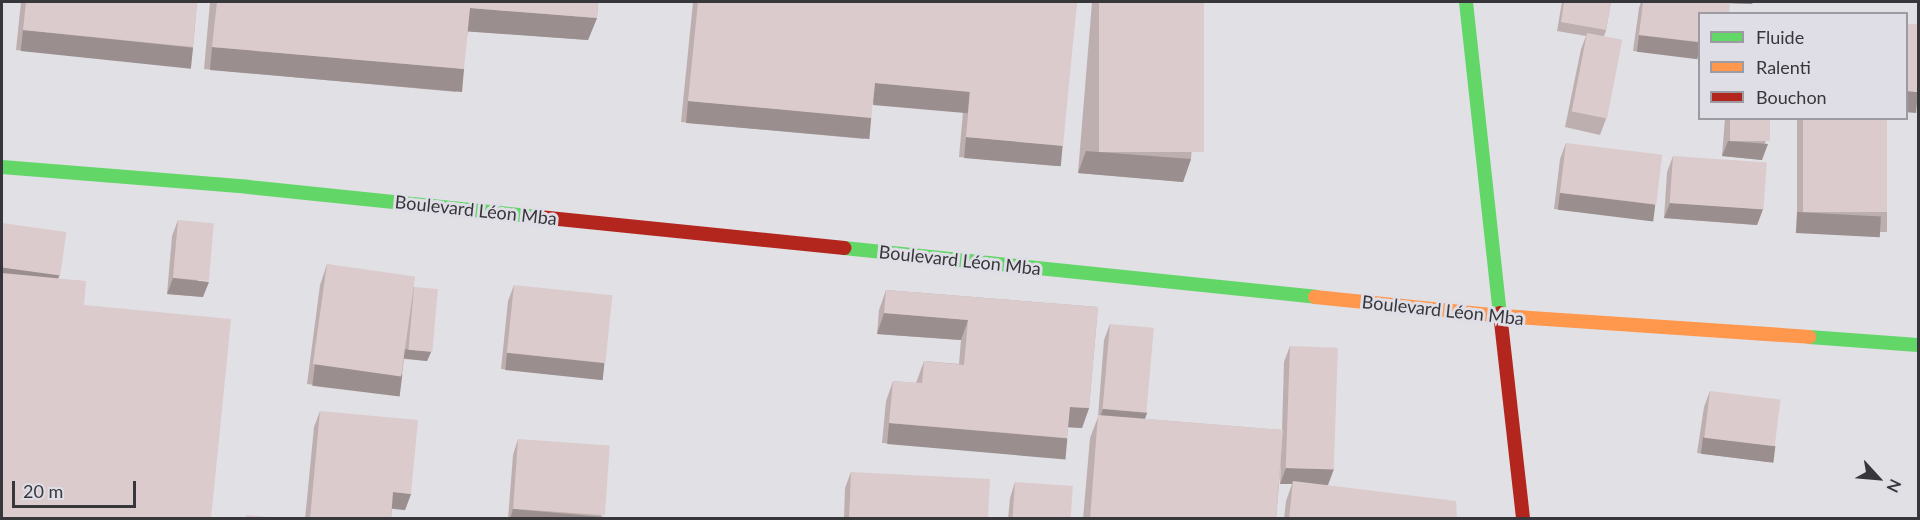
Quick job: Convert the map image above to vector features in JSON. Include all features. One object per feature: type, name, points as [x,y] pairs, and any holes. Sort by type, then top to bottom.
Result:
[{"type":"street","points":[[1466,2],[1503,316],[1523,519]]},
{"type":"street","name":"Boulevard Léon Mba","points":[[2,167],[248,187],[1503,316],[1918,345]]},
{"type":"building","points":[[26,2],[197,2],[193,47],[23,30]]},
{"type":"building","points":[[217,2],[598,2],[597,18],[470,8],[464,69],[212,47]]},
{"type":"building","points":[[698,2],[1077,2],[1063,146],[966,137],[970,92],[875,83],[871,118],[688,101]]},
{"type":"building","points":[[1099,2],[1204,2],[1204,152],[1099,152]]},
{"type":"building","points":[[1564,2],[1611,2],[1606,30],[1561,22]]},
{"type":"building","points":[[1643,2],[1730,2],[1729,12],[1698,12],[1698,42],[1639,35]]},
{"type":"building","points":[[1908,24],[1918,24],[1918,91],[1908,91]]},
{"type":"building","points":[[1587,33],[1622,40],[1607,118],[1572,112]]},
{"type":"building","points":[[1730,120],[1770,120],[1770,141],[1730,141]]},
{"type":"building","points":[[1803,120],[1887,120],[1887,212],[1803,212]]},
{"type":"building","points":[[1566,143],[1662,155],[1656,204],[1560,193]]},
{"type":"building","points":[[1673,156],[1767,163],[1763,209],[1670,203]]},
{"type":"building","points":[[178,220],[214,223],[209,281],[173,278]]},
{"type":"building","points":[[2,223],[66,232],[60,276],[2,267]]},
{"type":"building","points":[[327,264],[415,276],[401,376],[313,364]]},
{"type":"building","points":[[2,273],[86,281],[84,305],[231,319],[211,519],[2,519]]},
{"type":"building","points":[[514,285],[612,295],[605,363],[507,353]]},
{"type":"building","points":[[414,287],[438,289],[432,352],[409,350]]},
{"type":"building","points":[[886,290],[1098,307],[1089,408],[1070,407],[1067,438],[889,423],[893,381],[922,383],[924,361],[964,365],[968,320],[884,313]]},
{"type":"building","points":[[1110,324],[1154,328],[1146,413],[1103,409]]},
{"type":"building","points":[[1290,346],[1338,348],[1334,470],[1286,468]]},
{"type":"building","points":[[1710,391],[1780,400],[1775,446],[1704,438]]},
{"type":"building","points":[[320,411],[418,420],[411,494],[393,492],[391,519],[310,519]]},
{"type":"building","points":[[1098,415],[1283,430],[1276,519],[1090,519]]},
{"type":"building","points":[[518,439],[610,445],[605,515],[513,509]]},
{"type":"building","points":[[851,472],[990,479],[988,519],[849,519]]},
{"type":"building","points":[[1293,481],[1456,501],[1457,519],[1289,519]]},
{"type":"building","points":[[1015,482],[1073,486],[1071,518],[1012,518]]},
{"type":"building","points":[[246,515],[293,519],[246,519]]},
{"type":"traffic: fast","points":[[1466,2],[1500,313]]},
{"type":"traffic: fast","points":[[2,167],[248,187],[539,217]]},
{"type":"traffic: fast","points":[[844,248],[1315,297]]},
{"type":"traffic: fast","points":[[1809,337],[1918,345]]},
{"type":"traffic: slow","points":[[1315,297],[1503,316],[1809,337]]},
{"type":"traffic: jam","points":[[539,217],[844,248]]},
{"type":"traffic: jam","points":[[1500,313],[1523,518]]}]
